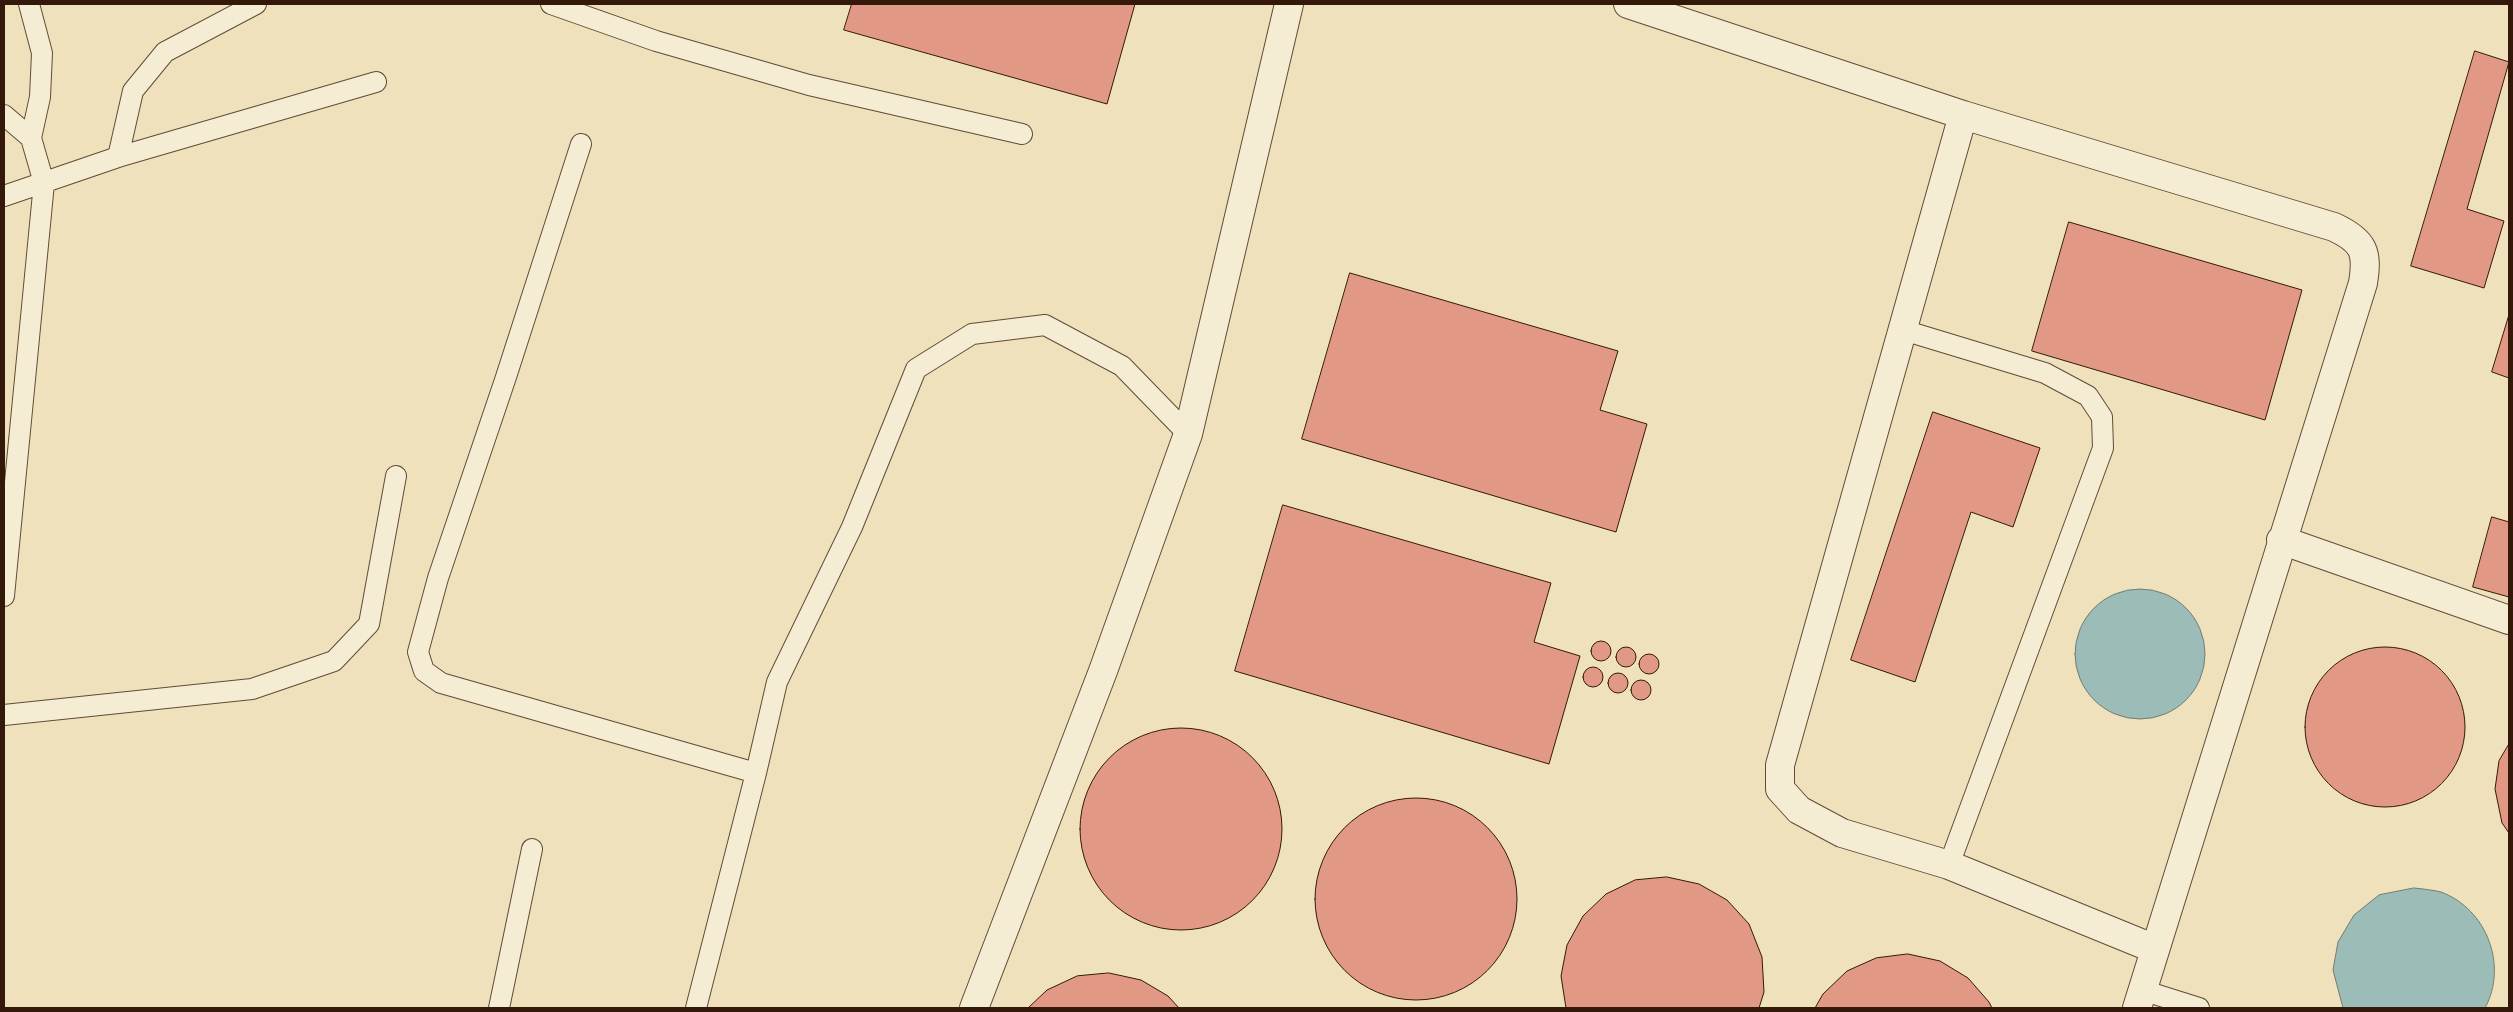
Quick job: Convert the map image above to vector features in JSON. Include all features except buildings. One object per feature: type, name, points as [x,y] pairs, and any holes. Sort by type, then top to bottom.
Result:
[{"type":"street","points":[[974,1008],[1103,671],[1188,434],[1289,4]]},
{"type":"street","points":[[1628,4],[1963,115],[2334,227],[2352,235],[2363,249],[2366,261],[2363,283],[2281,540],[2139,999]]},
{"type":"street","points":[[1963,115],[1780,765],[1780,789],[1799,810],[1842,832],[1949,865],[2155,949]]},
{"type":"street","points":[[2281,540],[2509,620]]},
{"type":"lane","points":[[4,596],[44,183],[31,138],[40,97],[42,53],[29,4]]},
{"type":"lane","points":[[118,157],[133,91],[164,52],[256,4]]},
{"type":"lane","points":[[551,4],[656,41],[809,85],[1022,134]]},
{"type":"lane","points":[[4,196],[118,157],[376,82]]},
{"type":"lane","points":[[4,115],[31,138]]},
{"type":"lane","points":[[581,144],[506,377],[438,578],[418,652],[424,671],[441,683],[756,773]]},
{"type":"lane","points":[[696,1008],[756,773],[777,682],[852,527],[916,369],[972,334],[1045,325],[1122,366],[1188,434]]},
{"type":"lane","points":[[1903,330],[2045,372],[2088,396],[2102,416],[2103,448],[1949,865]]},
{"type":"lane","points":[[4,715],[252,689],[334,661],[369,624],[396,476]]},
{"type":"lane","points":[[499,1008],[532,849]]},
{"type":"lane","points":[[2139,999],[2200,1008]]},
{"type":"water","points":[[2140,589],[2153,590],[2165,594],[2186,608],[2200,629],[2204,641],[2204,667],[2200,679],[2186,700],[2165,714],[2153,718],[2140,719],[2127,718],[2115,714],[2094,700],[2080,679],[2076,667],[2075,654],[2076,641],[2080,629],[2094,608],[2115,594],[2127,590]]},
{"type":"water","points":[[2414,888],[2441,892],[2457,900],[2471,911],[2481,925],[2489,941],[2493,957],[2494,975],[2492,992],[2485,1008],[2343,1008],[2333,970],[2338,942],[2354,915],[2379,895]]}]
